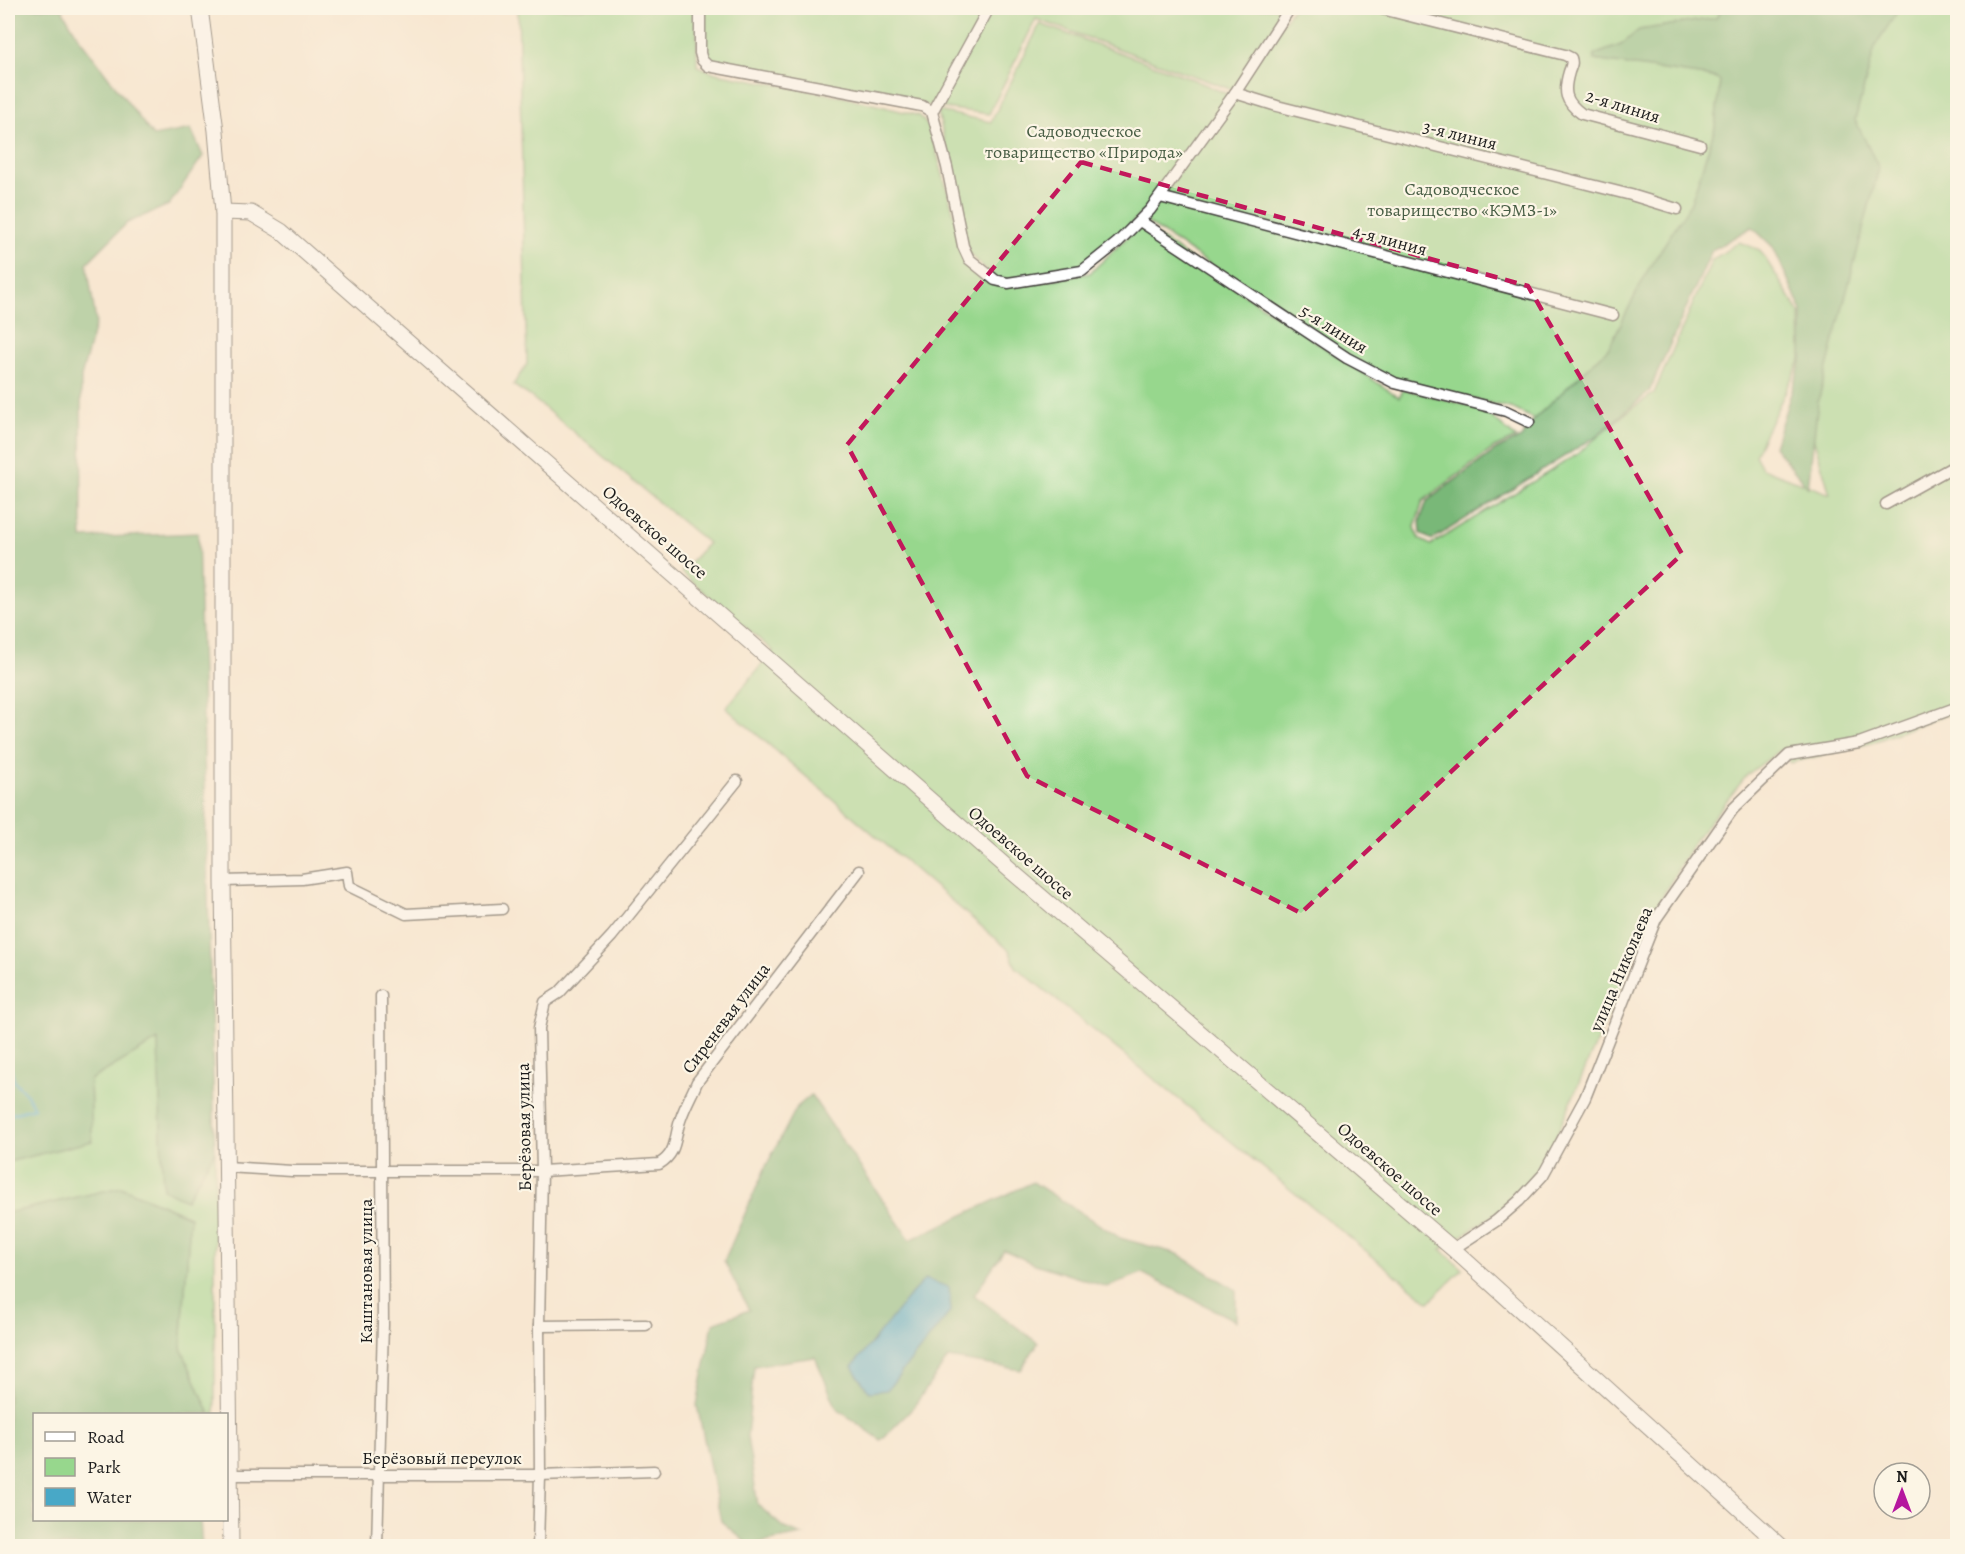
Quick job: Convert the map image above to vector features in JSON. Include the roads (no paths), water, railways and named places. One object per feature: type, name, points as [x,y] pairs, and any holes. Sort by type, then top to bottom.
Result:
[{"type":"main road","points":[[200,8],[216,131],[223,212],[223,880],[231,1546]]},
{"type":"main road","name":"Одоевское шоссе","points":[[223,212],[251,213],[281,231],[1010,870],[1453,1249],[1781,1546]]},
{"type":"street","points":[[700,8],[700,53],[702,60],[708,66],[922,106],[932,112],[947,167],[963,246],[969,259],[995,280],[1008,283],[1082,271],[1118,243],[1160,197],[1235,93],[1290,8]]},
{"type":"street","points":[[932,112],[989,8]]},
{"type":"street","name":"2-я линия","points":[[1378,8],[1565,55],[1571,58],[1572,63],[1566,90],[1571,106],[1582,114],[1700,145]]},
{"type":"street","name":"3-я линия","points":[[1235,93],[1276,106],[1631,195],[1677,209]]},
{"type":"street","name":"4-я линия","points":[[1160,197],[1613,315]]},
{"type":"street","name":"5-я линия","points":[[1140,221],[1347,358],[1385,378],[1395,383],[1506,411],[1529,422]]},
{"type":"street","points":[[1886,504],[1958,464]]},
{"type":"street","name":"улица Николаева","points":[[1453,1249],[1496,1221],[1543,1175],[1585,1098],[1656,919],[1733,809],[1789,755],[1858,743],[1958,707]]},
{"type":"street","name":"Берёзовая улица","points":[[538,1546],[542,1171],[539,1028],[545,1002],[559,993],[612,936],[737,781]]},
{"type":"street","name":"Сиреневая улица","points":[[227,1167],[292,1171],[542,1171],[659,1164],[668,1158],[673,1148],[680,1118],[697,1082],[859,871]]},
{"type":"street","points":[[223,880],[302,879],[346,872],[349,886],[406,914],[502,909]]},
{"type":"street","name":"Каштановая улица","points":[[377,1546],[383,1324],[381,996]]},
{"type":"street","points":[[539,1326],[646,1325]]},
{"type":"street","name":"Берёзовый переулок","points":[[231,1475],[654,1472]]},
{"type":"water","points":[[925,1279],[949,1287],[951,1311],[887,1390],[869,1392],[852,1367]]},
{"type":"waterway","points":[[8,1057],[14,1081],[27,1095],[34,1108],[8,1115]]},
{"type":"park label","name":"Садоводческое товарищество «Природа»","points":[[1084,141]]},
{"type":"park label","name":"Садоводческое товарищество «КЭМЗ-1»","points":[[1462,199]]}]
